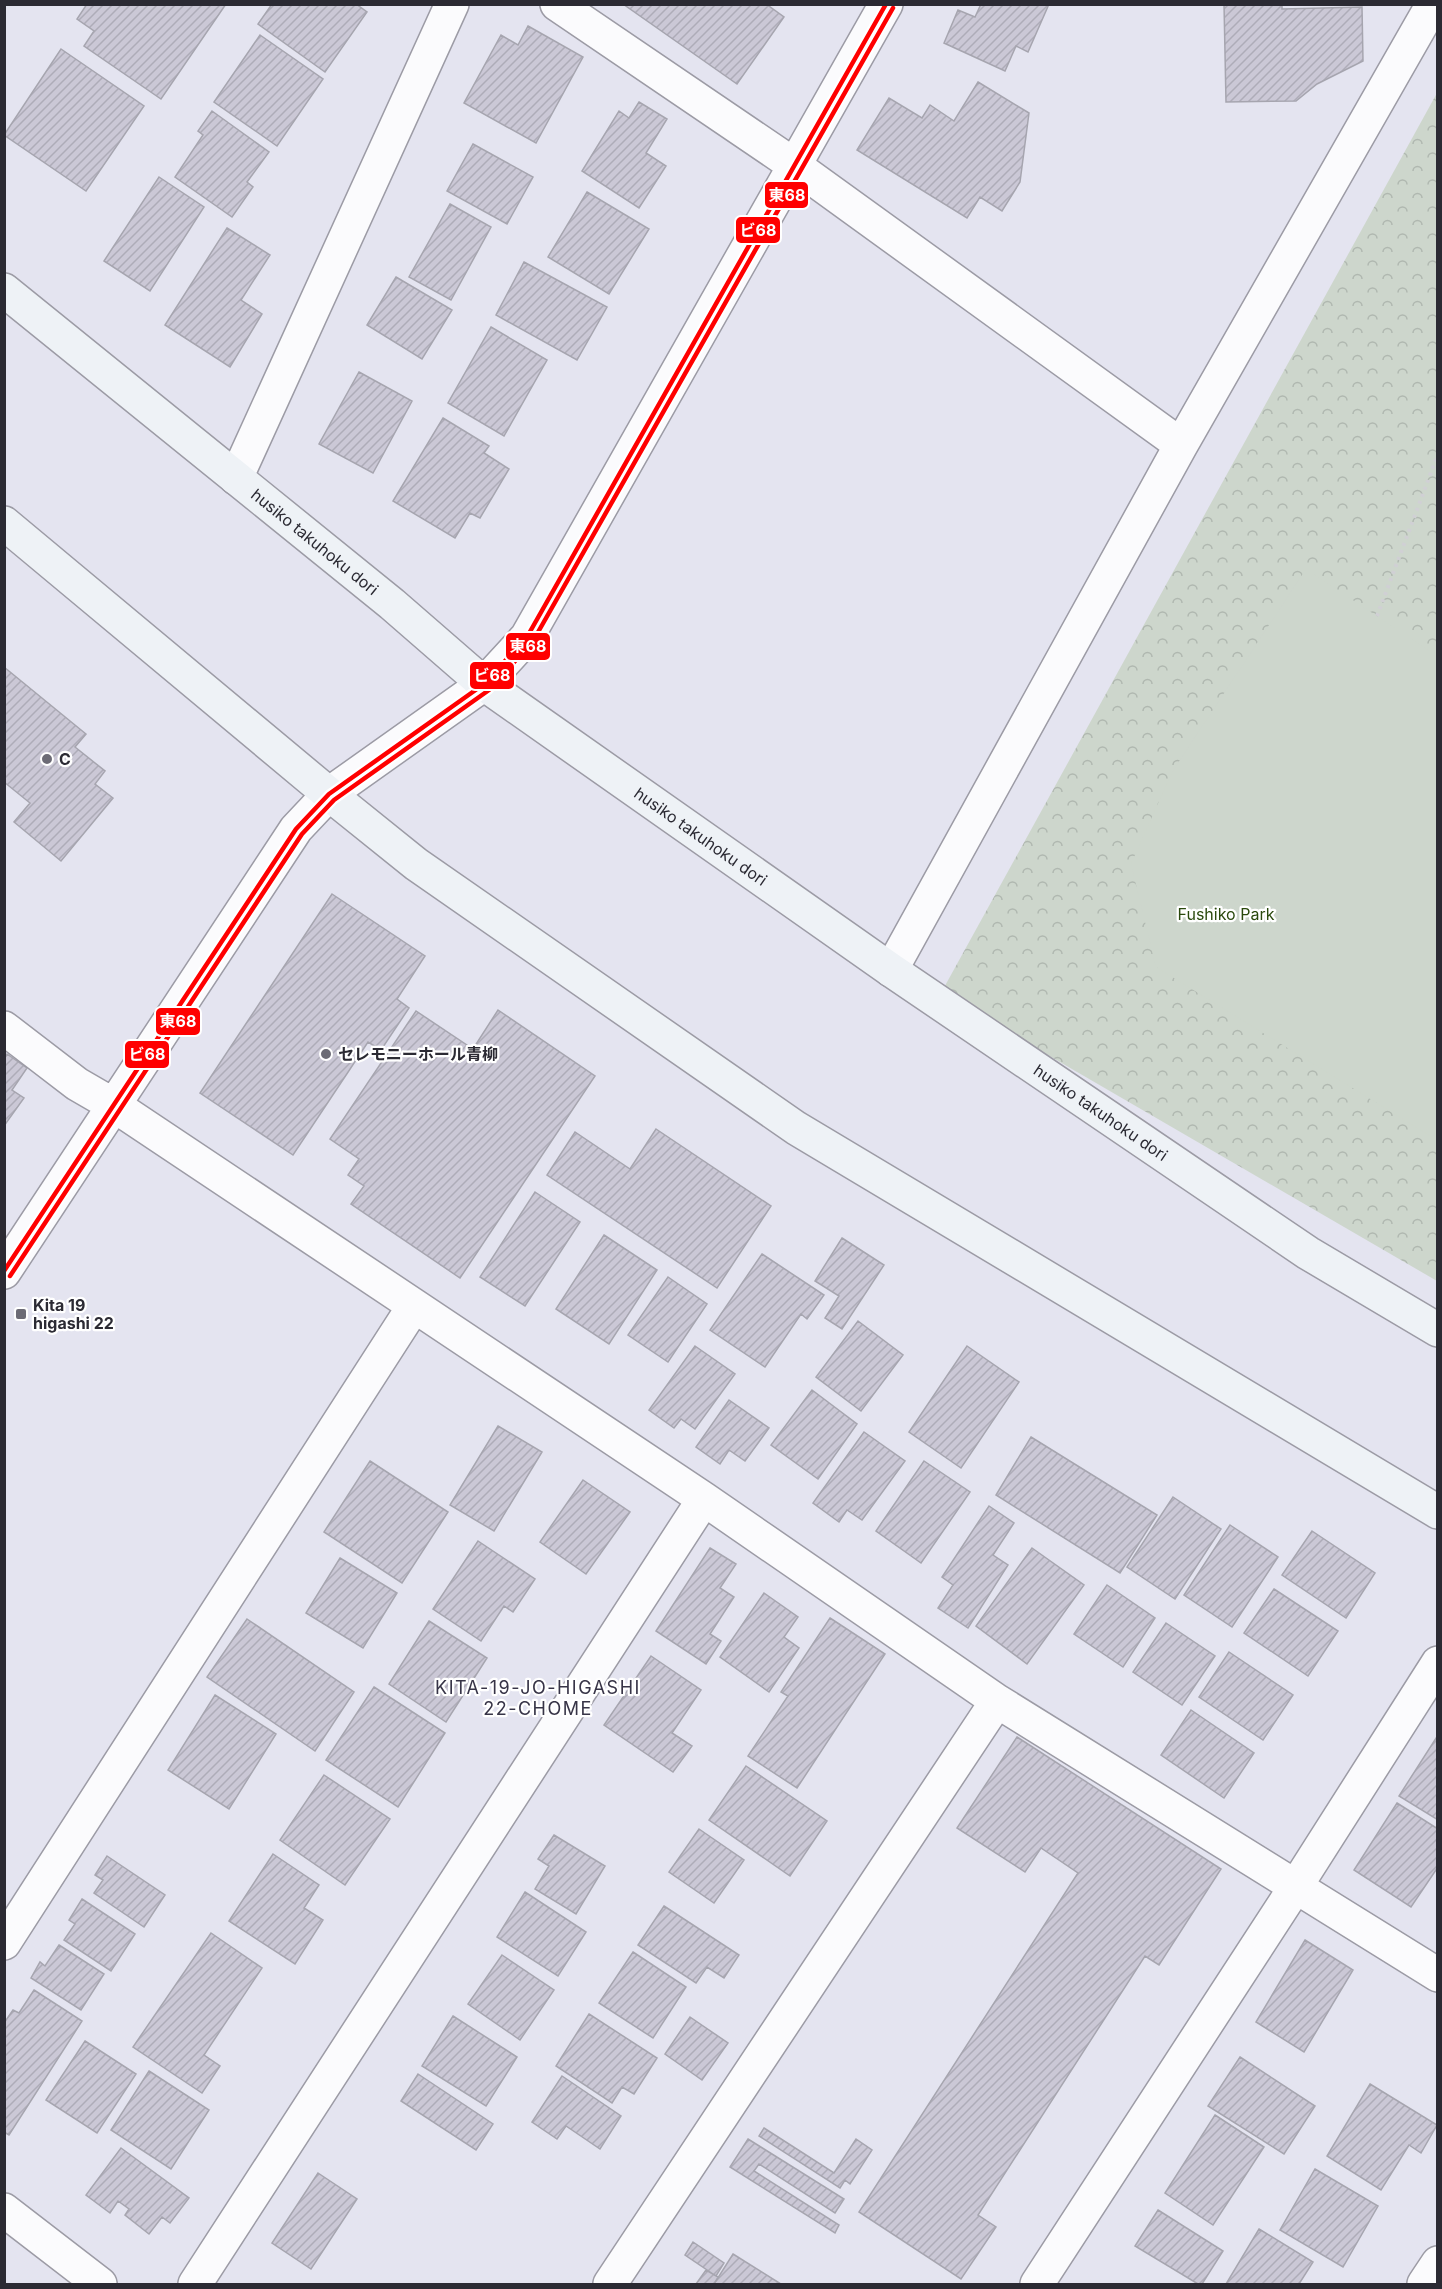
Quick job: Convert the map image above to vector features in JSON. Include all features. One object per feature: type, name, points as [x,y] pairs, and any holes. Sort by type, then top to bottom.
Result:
[{"type":"street","points":[[236,478],[452,4]]},
{"type":"street","points":[[556,4],[794,165],[1181,445]]},
{"type":"street","points":[[4,1272],[296,828],[329,794],[484,684],[527,637],[886,4]]},
{"type":"street","points":[[891,970],[1181,445],[1433,4]]},
{"type":"street","name":"husiko takuhoku dori","points":[[4,290],[392,604],[484,684],[891,970],[1308,1253],[1437,1330]]},
{"type":"street","points":[[4,523],[416,864],[796,1128],[1437,1512]]},
{"type":"street","points":[[4,1028],[77,1084],[114,1106],[704,1499],[997,1701],[1437,1975]]},
{"type":"street","points":[[4,1943],[414,1306]]},
{"type":"street","points":[[195,2284],[704,1499]]},
{"type":"street","points":[[1037,2284],[1296,1886],[1437,1663]]},
{"type":"street","points":[[610,2284],[997,1701]]},
{"type":"street","points":[[4,2210],[100,2284]]},
{"type":"street","points":[[1424,2284],[1437,2263]]},
{"type":"path","points":[[1377,616],[1437,454]]},
{"type":"green space","name":"Fushiko Park","points":[[1437,93],[1437,1281],[941,993]]},
{"type":"green space","points":[[1306,569],[1437,656],[1438,1129],[1432,1137],[1156,967],[1131,864],[1172,772]]},
{"type":"building","points":[[87,4],[226,4],[161,99],[84,46],[94,31],[77,19]]},
{"type":"building","points":[[272,4],[356,4],[367,12],[325,72],[258,24]]},
{"type":"building","points":[[623,4],[766,4],[784,17],[737,84]]},
{"type":"building","points":[[981,4],[1049,4],[1028,52],[1016,46],[1005,71],[944,43],[958,10],[975,17]]},
{"type":"building","points":[[1224,4],[1282,4],[1282,9],[1362,7],[1363,61],[1317,84],[1296,101],[1226,102]]},
{"type":"building","points":[[528,26],[583,57],[536,143],[464,103],[501,35],[518,45]]},
{"type":"building","points":[[260,35],[323,79],[277,146],[214,102]]},
{"type":"building","points":[[61,49],[144,106],[86,191],[4,135]]},
{"type":"building","points":[[978,82],[1029,113],[1020,182],[1002,211],[980,197],[967,218],[857,150],[889,98],[922,118],[930,105],[954,121]]},
{"type":"building","points":[[639,102],[667,119],[646,153],[666,166],[639,208],[582,171],[619,111],[629,118]]},
{"type":"building","points":[[212,111],[269,152],[247,182],[253,187],[232,217],[175,177],[203,135],[198,131]]},
{"type":"building","points":[[473,144],[533,177],[507,224],[447,191]]},
{"type":"building","points":[[159,177],[204,207],[150,291],[104,261]]},
{"type":"building","points":[[587,192],[649,229],[609,294],[548,257]]},
{"type":"building","points":[[450,204],[491,227],[451,300],[409,277]]},
{"type":"building","points":[[227,228],[270,255],[241,300],[262,314],[230,367],[165,325]]},
{"type":"building","points":[[524,262],[607,307],[577,360],[496,315]]},
{"type":"building","points":[[396,277],[452,310],[422,359],[367,325]]},
{"type":"building","points":[[491,327],[547,360],[504,436],[448,403]]},
{"type":"building","points":[[359,372],[412,401],[373,473],[319,444]]},
{"type":"building","points":[[443,418],[489,446],[484,453],[509,469],[480,518],[470,513],[455,538],[393,501]]},
{"type":"building","name":"C","points":[[4,667],[86,734],[75,747],[105,771],[95,784],[113,798],[61,861],[14,822],[30,803],[4,782]]},
{"type":"building","points":[[332,894],[425,956],[397,999],[409,1008],[381,1050],[368,1042],[293,1155],[200,1093]]},
{"type":"building","points":[[498,1010],[595,1076],[460,1278],[351,1204],[364,1186],[348,1175],[359,1159],[330,1139],[416,1011],[473,1049]]},
{"type":"building","points":[[7,1054],[27,1068],[12,1090],[24,1098],[4,1126],[4,1059]]},
{"type":"building","points":[[656,1129],[771,1206],[717,1288],[547,1175],[575,1132],[630,1169]]},
{"type":"building","points":[[535,1192],[580,1222],[525,1306],[480,1277]]},
{"type":"building","points":[[604,1235],[657,1270],[609,1344],[556,1309]]},
{"type":"building","points":[[842,1238],[884,1265],[842,1329],[825,1318],[839,1296],[815,1281]]},
{"type":"building","points":[[762,1254],[824,1295],[807,1319],[801,1314],[765,1367],[710,1330]]},
{"type":"building","points":[[668,1277],[707,1304],[668,1362],[628,1335]]},
{"type":"building","points":[[858,1321],[903,1355],[861,1411],[816,1377]]},
{"type":"building","points":[[695,1346],[735,1374],[695,1429],[681,1419],[674,1428],[649,1410]]},
{"type":"building","points":[[967,1346],[1019,1382],[961,1468],[909,1432]]},
{"type":"building","points":[[812,1390],[857,1424],[818,1479],[771,1445]]},
{"type":"building","points":[[729,1400],[769,1428],[745,1461],[729,1450],[720,1464],[696,1447]]},
{"type":"building","points":[[498,1426],[542,1452],[494,1531],[450,1505]]},
{"type":"building","points":[[864,1432],[905,1461],[862,1520],[847,1510],[839,1522],[813,1503]]},
{"type":"building","points":[[1031,1437],[1157,1515],[1120,1573],[996,1495]]},
{"type":"building","points":[[370,1461],[448,1512],[402,1583],[324,1532]]},
{"type":"building","points":[[924,1461],[970,1492],[921,1563],[876,1531]]},
{"type":"building","points":[[583,1480],[630,1512],[586,1574],[540,1542]]},
{"type":"building","points":[[1173,1497],[1221,1529],[1175,1599],[1127,1567]]},
{"type":"building","points":[[989,1506],[1014,1523],[993,1555],[1008,1565],[968,1628],[938,1608],[953,1585],[942,1577]]},
{"type":"building","points":[[1230,1525],[1278,1557],[1232,1627],[1184,1595]]},
{"type":"building","points":[[1312,1531],[1375,1573],[1346,1618],[1282,1575]]},
{"type":"building","points":[[478,1541],[535,1579],[513,1612],[504,1606],[481,1641],[433,1609]]},
{"type":"building","points":[[710,1548],[736,1564],[720,1588],[734,1597],[710,1634],[721,1641],[706,1664],[656,1631]]},
{"type":"building","points":[[1032,1548],[1084,1585],[1027,1664],[976,1626]]},
{"type":"building","points":[[340,1558],[397,1593],[363,1648],[306,1613]]},
{"type":"building","points":[[1107,1585],[1155,1618],[1123,1667],[1074,1634]]},
{"type":"building","points":[[1274,1589],[1338,1631],[1308,1676],[1244,1633]]},
{"type":"building","points":[[764,1593],[798,1617],[784,1637],[799,1648],[769,1692],[720,1657]]},
{"type":"building","points":[[830,1618],[885,1654],[797,1788],[748,1756],[788,1696],[781,1692]]},
{"type":"building","points":[[247,1619],[354,1692],[315,1751],[207,1677]]},
{"type":"building","points":[[429,1621],[487,1658],[446,1722],[389,1684]]},
{"type":"building","points":[[1166,1623],[1215,1656],[1182,1705],[1133,1672]]},
{"type":"building","points":[[1229,1652],[1293,1695],[1263,1740],[1199,1697]]},
{"type":"building","points":[[651,1656],[701,1690],[672,1733],[692,1746],[673,1772],[604,1725]]},
{"type":"building","points":[[374,1687],[445,1733],[398,1807],[326,1760]]},
{"type":"building","points":[[215,1695],[276,1734],[229,1809],[168,1770]]},
{"type":"building","points":[[1191,1710],[1254,1753],[1224,1798],[1161,1755]]},
{"type":"building","points":[[1438,1735],[1438,1820],[1399,1796]]},
{"type":"building","points":[[1017,1737],[1221,1869],[1159,1965],[1145,1956],[978,2215],[996,2227],[961,2279],[859,2212],[1078,1873],[1041,1848],[1025,1872],[957,1828]]},
{"type":"building","points":[[746,1766],[827,1821],[790,1876],[709,1820]]},
{"type":"building","points":[[324,1775],[390,1819],[345,1885],[280,1840]]},
{"type":"building","points":[[1397,1803],[1438,1829],[1438,1867],[1411,1907],[1354,1870]]},
{"type":"building","points":[[699,1829],[744,1860],[714,1903],[669,1872]]},
{"type":"building","points":[[554,1835],[605,1866],[576,1914],[535,1889],[549,1866],[538,1859]]},
{"type":"building","points":[[273,1854],[319,1885],[304,1908],[323,1920],[295,1964],[229,1921]]},
{"type":"building","points":[[107,1856],[165,1895],[144,1927],[94,1893],[103,1880],[95,1875]]},
{"type":"building","points":[[525,1892],[586,1932],[558,1976],[497,1937]]},
{"type":"building","points":[[82,1899],[135,1934],[111,1971],[64,1940],[75,1924],[69,1920]]},
{"type":"building","points":[[664,1906],[739,1955],[724,1978],[707,1967],[696,1983],[638,1945]]},
{"type":"building","points":[[211,1933],[262,1968],[204,2055],[220,2066],[202,2093],[133,2047]]},
{"type":"building","points":[[1305,1940],[1353,1970],[1304,2052],[1256,2022]]},
{"type":"building","points":[[59,1945],[104,1974],[81,2010],[31,1978],[40,1962],[45,1966]]},
{"type":"building","points":[[633,1952],[686,1987],[653,2038],[599,2003]]},
{"type":"building","points":[[502,1955],[554,1990],[520,2040],[468,2004]]},
{"type":"building","points":[[34,1990],[82,2021],[9,2135],[4,2132],[4,2023],[13,2010],[19,2013]]},
{"type":"building","points":[[589,2014],[657,2058],[634,2094],[622,2087],[612,2103],[556,2066]]},
{"type":"building","points":[[453,2016],[517,2057],[486,2106],[422,2066]]},
{"type":"building","points":[[690,2017],[728,2043],[702,2080],[665,2054]]},
{"type":"building","points":[[85,2041],[136,2074],[97,2133],[46,2100]]},
{"type":"building","points":[[1240,2057],[1315,2106],[1284,2154],[1208,2106]]},
{"type":"building","points":[[149,2071],[209,2110],[171,2169],[111,2130]]},
{"type":"building","points":[[418,2074],[493,2124],[476,2150],[401,2101]]},
{"type":"building","points":[[562,2076],[621,2116],[600,2149],[566,2126],[557,2139],[532,2122]]},
{"type":"building","points":[[1370,2084],[1437,2125],[1421,2153],[1409,2145],[1381,2190],[1327,2156]]},
{"type":"building","points":[[1215,2115],[1264,2147],[1213,2225],[1165,2193]]},
{"type":"building","points":[[764,2128],[834,2173],[856,2139],[872,2150],[850,2184],[845,2180],[840,2188],[759,2136]]},
{"type":"building","points":[[748,2139],[844,2199],[835,2213],[759,2164],[754,2171],[839,2225],[835,2233],[730,2167]]},
{"type":"building","points":[[121,2148],[189,2198],[170,2223],[162,2217],[149,2234],[125,2215],[129,2209],[118,2201],[110,2213],[86,2195]]},
{"type":"building","points":[[1315,2169],[1378,2206],[1343,2267],[1280,2230]]},
{"type":"building","points":[[318,2173],[357,2199],[311,2269],[272,2243]]},
{"type":"building","points":[[1158,2210],[1223,2251],[1202,2284],[1198,2284],[1135,2246]]},
{"type":"building","points":[[1259,2229],[1313,2262],[1299,2284],[1226,2284]]},
{"type":"building","points":[[693,2242],[724,2263],[716,2276],[685,2255]]},
{"type":"building","points":[[733,2254],[781,2284],[714,2284]]},
{"type":"building","points":[[706,2270],[718,2277],[714,2284],[696,2284]]},
{"type":"transit line","name":"ビ68","points":[[4,1271],[296,829],[329,794],[484,684],[527,637],[886,4]]},
{"type":"transit line","name":"東68","points":[[10,1276],[302,834],[334,800],[489,690],[533,641],[893,8]]},
{"type":"place","name":"C","points":[[47,759]]},
{"type":"place","name":"セレモニーホール青柳","points":[[326,1054]]},
{"type":"place","name":"Kita 19 higashi 22","points":[[21,1314]]},
{"type":"district","name":"KITA-19-JO-HIGASHI 22-CHOME","points":[[538,1697]]}]
